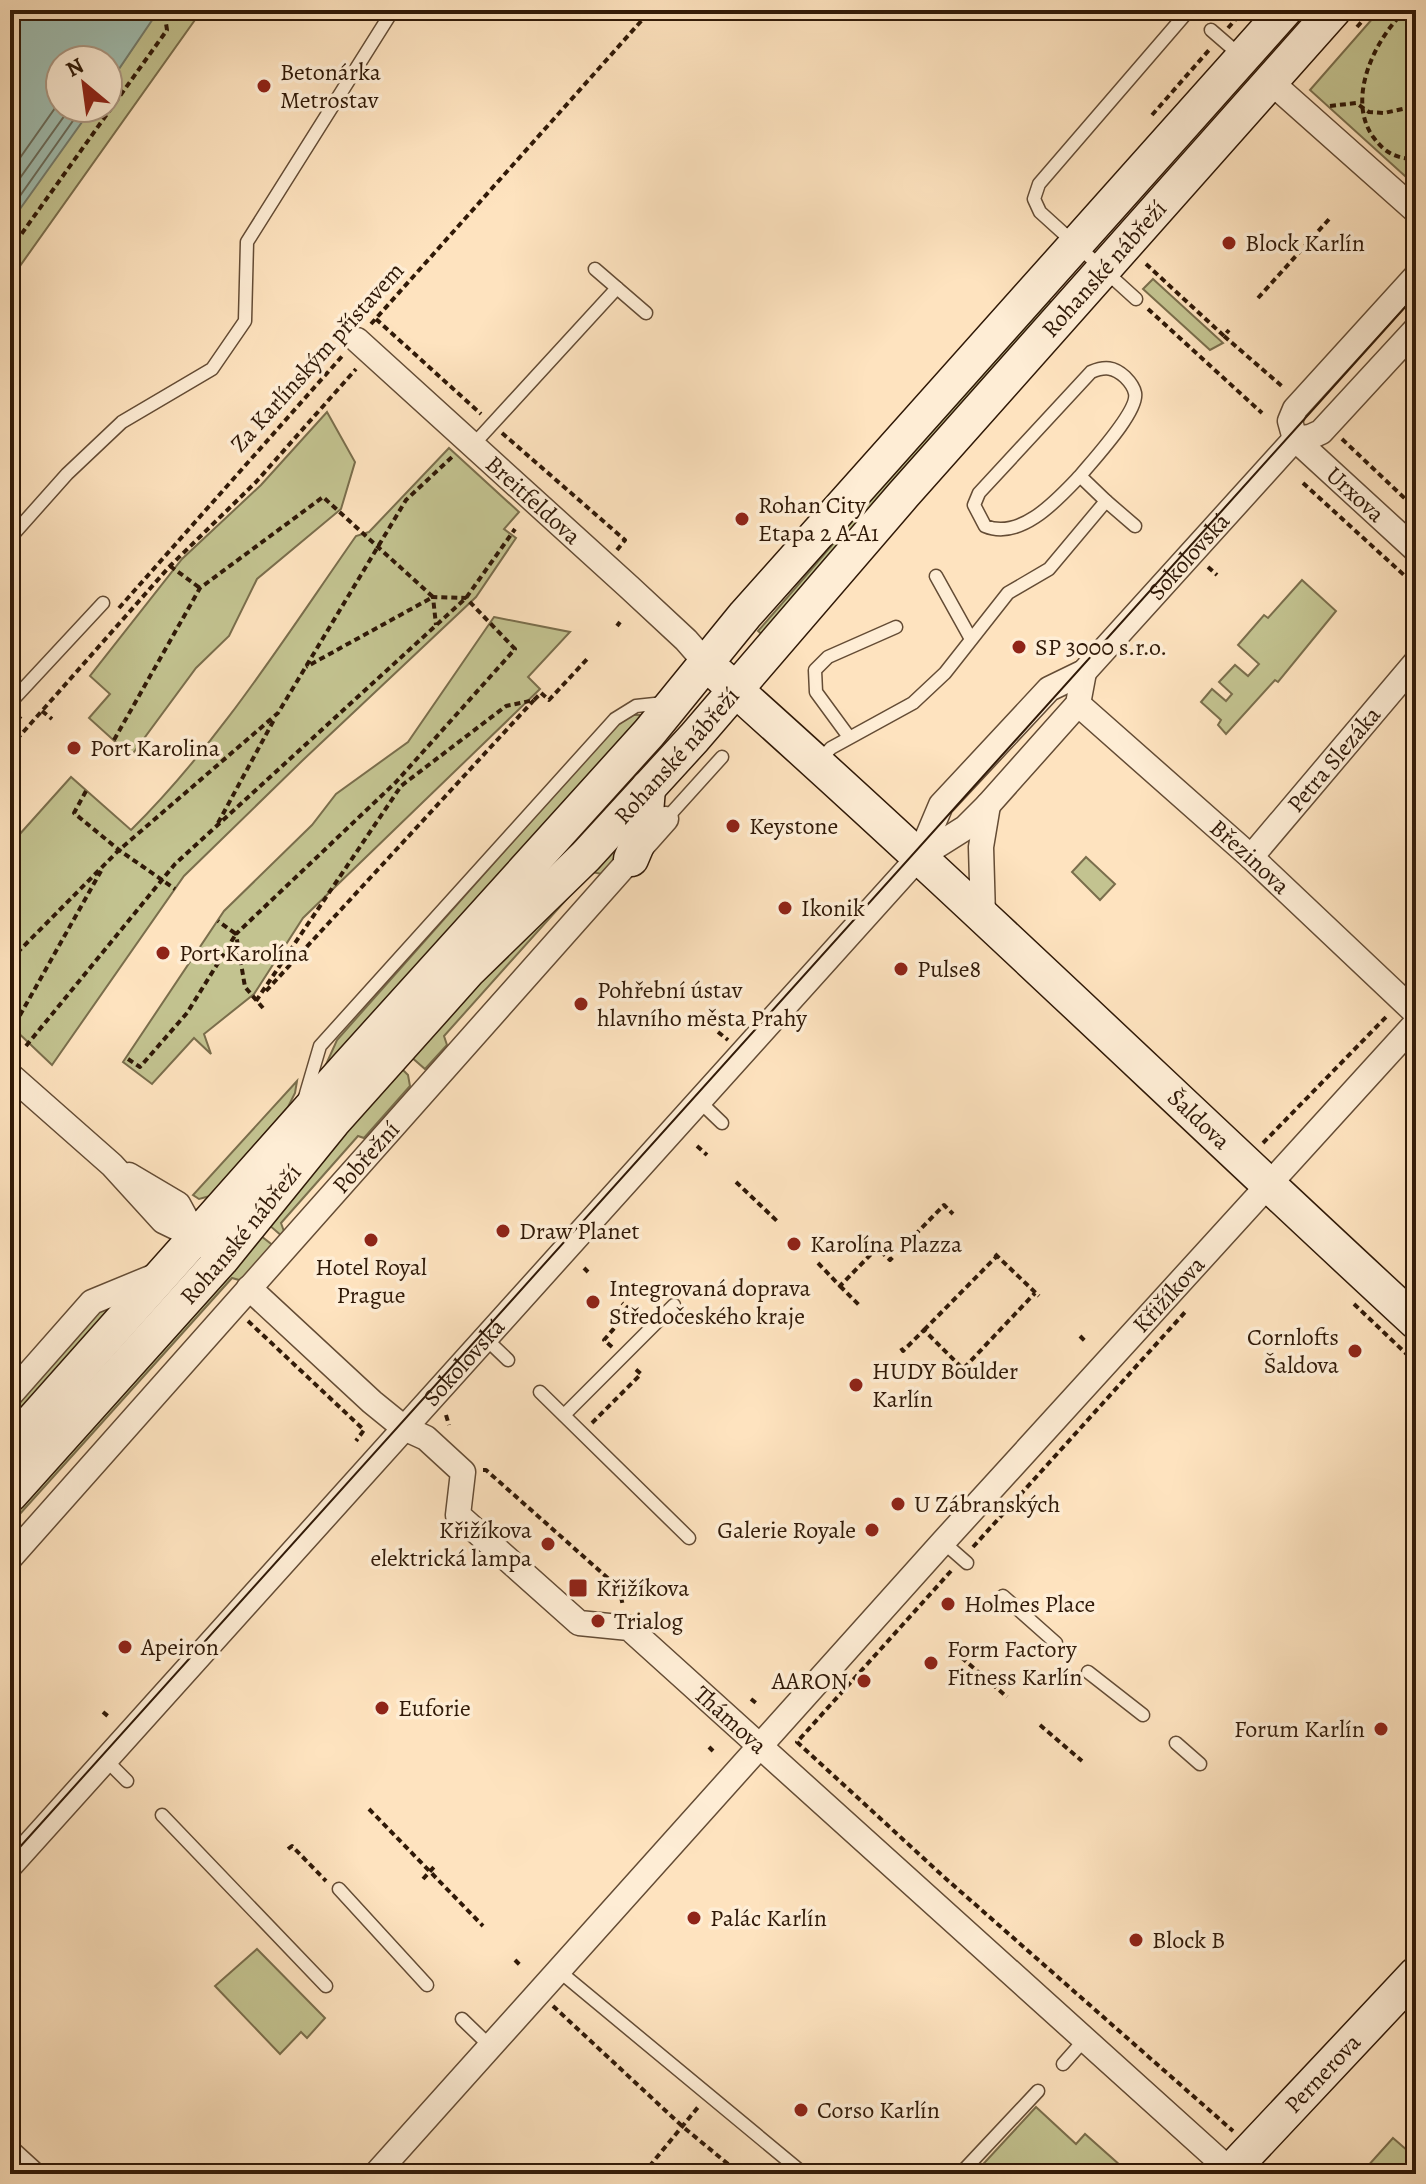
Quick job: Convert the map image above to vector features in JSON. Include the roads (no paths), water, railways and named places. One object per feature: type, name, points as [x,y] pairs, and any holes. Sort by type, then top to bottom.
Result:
[{"type":"main road","name":"Rohanské nábřeží","points":[[10,1446],[675,702],[745,615],[1285,10]]},
{"type":"main road","name":"Rohanské nábřeží","points":[[10,1495],[221,1260],[333,1122],[469,970],[586,856],[648,788],[903,495],[1334,10]]},
{"type":"main road","name":"Šaldova","points":[[707,664],[983,916],[1416,1322]]},
{"type":"main road","points":[[631,859],[645,826],[648,788]]},
{"type":"main road","name":"Pernerova","points":[[1231,2173],[1416,1974]]},
{"type":"street","points":[[1271,82],[1416,211]]},
{"type":"street","points":[[1295,439],[1290,421],[1295,409],[1416,276]]},
{"type":"street","name":"Sokolovská","points":[[919,857],[941,805],[1049,689],[1084,672],[1295,439],[1321,432],[1416,329]]},
{"type":"street","name":"Breitfeldova","points":[[364,346],[466,448],[604,564],[686,640],[707,664]]},
{"type":"street","name":"Urxova","points":[[1295,439],[1416,550]]},
{"type":"street","name":"Petra Slezáka","points":[[1251,857],[1416,662]]},
{"type":"street","points":[[1078,704],[1084,672]]},
{"type":"street","name":"Sokolovská","points":[[10,1866],[919,857],[965,828],[1078,704]]},
{"type":"street","name":"Březinova","points":[[1078,704],[1251,857],[1416,1013]]},
{"type":"street","points":[[983,916],[981,847],[988,805]]},
{"type":"street","name":"Pobřežní","points":[[10,1558],[666,819]]},
{"type":"street","name":"Křižíkova","points":[[376,2174],[943,1542],[1416,1023]]},
{"type":"street","points":[[10,1075],[112,1165],[178,1204],[196,1237],[221,1260]]},
{"type":"street","name":"Rohanské nábřeží","points":[[10,1395],[92,1302],[166,1271]]},
{"type":"street","points":[[249,1288],[404,1428]]},
{"type":"street","name":"Thámova","points":[[404,1428],[426,1438],[463,1472],[458,1515],[579,1623],[629,1628],[1086,2038],[1231,2173]]},
{"type":"street","points":[[10,2153],[33,2174]]},
{"type":"lane","points":[[10,538],[67,474],[122,422],[212,369],[245,321],[247,242],[393,10]]},
{"type":"lane","points":[[1136,299],[1040,212],[1034,199],[1039,184],[1189,10]]},
{"type":"lane","points":[[1211,30],[1244,58]]},
{"type":"lane","points":[[595,269],[646,313]]},
{"type":"lane","points":[[466,448],[493,424],[617,288]]},
{"type":"lane","points":[[1102,367],[1116,369],[1129,381],[1135,394],[1133,408],[1080,476],[1045,510],[1008,529],[994,530],[985,526],[974,505],[979,493],[1091,372],[1102,367]]},
{"type":"lane","points":[[1080,476],[1135,526]]},
{"type":"lane","points":[[817,764],[831,748],[900,713],[913,703],[945,673],[1008,593],[1049,569],[1106,501]]},
{"type":"lane","points":[[936,576],[971,639]]},
{"type":"lane","points":[[10,703],[103,603]]},
{"type":"lane","points":[[849,737],[816,692],[815,670],[828,657],[896,627]]},
{"type":"lane","name":"Pobřežní","points":[[666,819],[722,757]]},
{"type":"lane","points":[[699,1101],[722,1123]]},
{"type":"lane","points":[[564,1415],[674,1305]]},
{"type":"lane","points":[[485,1338],[508,1360]]},
{"type":"lane","points":[[540,1392],[689,1538]]},
{"type":"lane","points":[[943,1542],[964,1561]]},
{"type":"lane","points":[[1003,1596],[1056,1643]]},
{"type":"lane","points":[[1088,1672],[1143,1715]]},
{"type":"lane","points":[[1176,1743],[1200,1764]]},
{"type":"lane","points":[[106,1760],[127,1781]]},
{"type":"lane","points":[[162,1815],[326,1986]]},
{"type":"lane","points":[[342,1892],[427,1985]]},
{"type":"lane","points":[[559,1971],[804,2174]]},
{"type":"lane","points":[[462,2019],[491,2047]]},
{"type":"lane","points":[[1063,2064],[1086,2038]]},
{"type":"lane","points":[[962,2172],[1038,2091]]},
{"type":"water","points":[[10,10],[159,10],[124,61],[124,44],[44,44],[44,124],[81,124],[10,223]]},
{"type":"tram line","points":[[10,1858],[1416,295]]},
{"type":"place","name":"Betonárka Metrostav","points":[[264,86]]},
{"type":"place","name":"Block Karlín","points":[[1229,243]]},
{"type":"place","name":"Rohan City Etapa 2 A-A1","points":[[742,519]]},
{"type":"place","name":"SP 3000 s.r.o.","points":[[1019,647]]},
{"type":"place","name":"Port Karolina","points":[[74,748]]},
{"type":"place","name":"Keystone","points":[[733,826]]},
{"type":"place","name":"Ikonik","points":[[785,908]]},
{"type":"place","name":"Port Karolína","points":[[163,953]]},
{"type":"place","name":"Pulse8","points":[[901,969]]},
{"type":"place","name":"Pohřební ústav hlavního města Prahy","points":[[581,1004]]},
{"type":"place","name":"Draw Planet","points":[[503,1231]]},
{"type":"place","name":"Hotel Royal Prague","points":[[371,1240]]},
{"type":"place","name":"Karolína Plazza","points":[[794,1244]]},
{"type":"place","name":"Integrovaná doprava Středočeského kraje","points":[[593,1302]]},
{"type":"place","name":"Cornlofts Šaldova","points":[[1355,1351]]},
{"type":"place","name":"HUDY Boulder Karlín","points":[[856,1385]]},
{"type":"place","name":"U Zábranských","points":[[898,1504]]},
{"type":"place","name":"Galerie Royale","points":[[872,1530]]},
{"type":"place","name":"Křižíkova elektrická lampa","points":[[548,1544]]},
{"type":"place","name":"Křižíkova","points":[[578,1588]]},
{"type":"place","name":"Holmes Place","points":[[948,1604]]},
{"type":"place","name":"Trialog","points":[[598,1621]]},
{"type":"place","name":"Apeiron","points":[[125,1647]]},
{"type":"place","name":"Form Factory Fitness Karlín","points":[[931,1663]]},
{"type":"place","name":"AARON","points":[[864,1681]]},
{"type":"place","name":"Euforie","points":[[382,1708]]},
{"type":"place","name":"Forum Karlín","points":[[1381,1729]]},
{"type":"place","name":"Palác Karlín","points":[[694,1918]]},
{"type":"place","name":"Block B","points":[[1136,1940]]},
{"type":"place","name":"Corso Karlín","points":[[801,2110]]}]
